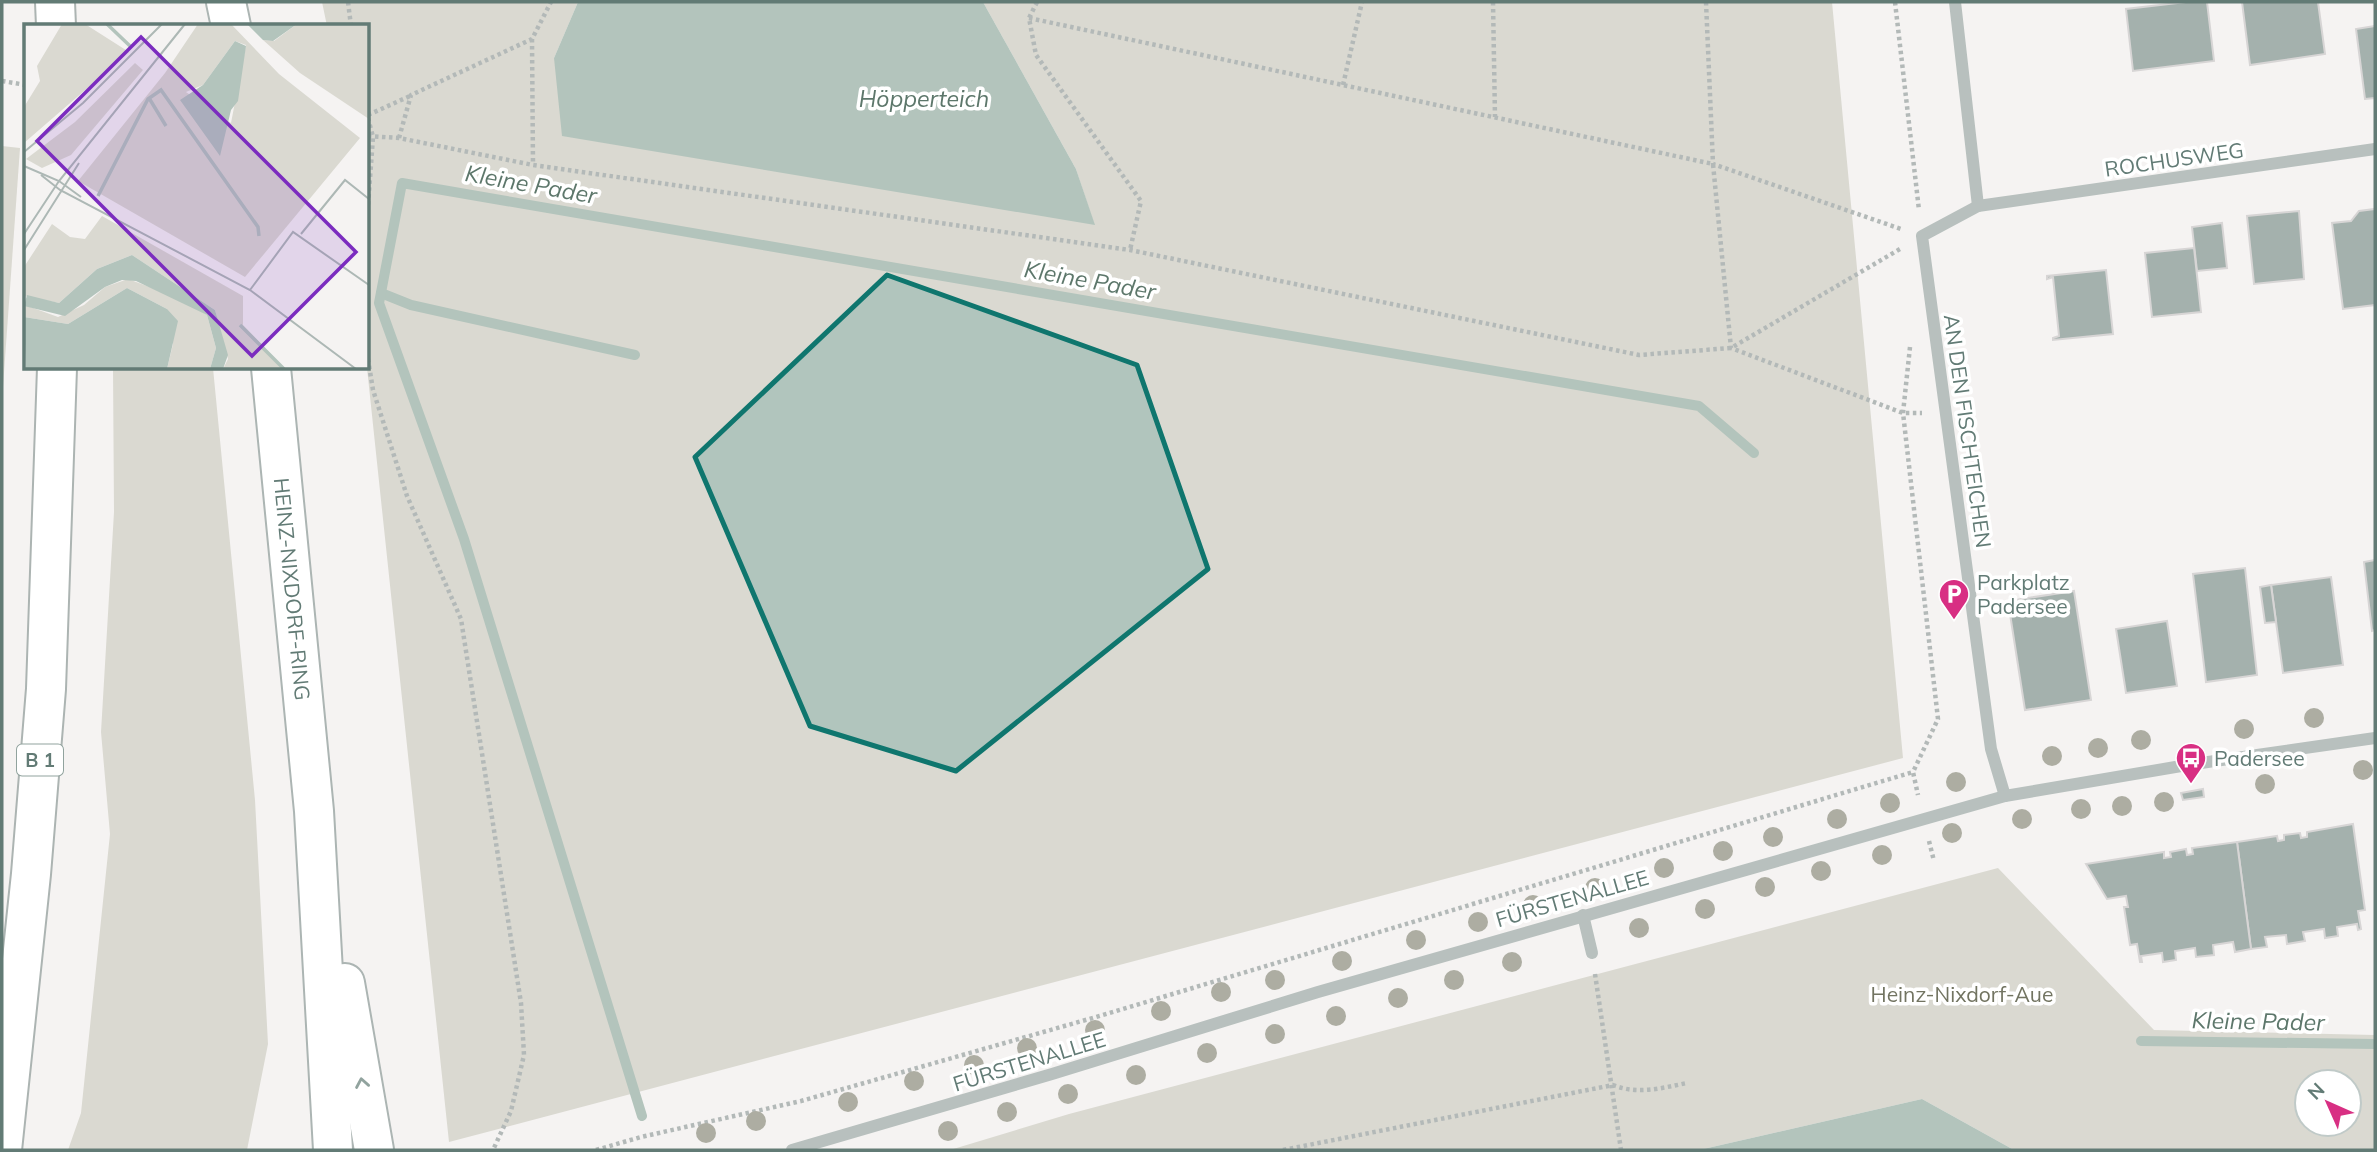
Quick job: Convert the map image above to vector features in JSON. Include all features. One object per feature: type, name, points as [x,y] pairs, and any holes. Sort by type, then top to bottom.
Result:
[{"type":"main road","points":[[55,2],[56,24]]},
{"type":"main road","points":[[226,2],[230,24]]},
{"type":"main road","name":"B 1","points":[[2,1150],[31,874],[46,689],[57,369]]},
{"type":"main road","name":"HEINZ-NIXDORF-RING","points":[[271,369],[314,811],[334,1150]]},
{"type":"main road","name":"HEINZ-NIXDORF-RING","points":[[314,811],[374,1150]]},
{"type":"street","points":[[1922,236],[1978,206],[1955,2]]},
{"type":"street","name":"ROCHUSWEG","points":[[1978,206],[2375,149]]},
{"type":"street","name":"AN DEN FISCHTEICHEN","points":[[1922,236],[1991,749],[2005,796]]},
{"type":"street","name":"FÜRSTENALLEE","points":[[792,1150],[1015,1086],[1318,992],[2005,796],[2187,765],[2375,738]]},
{"type":"street","points":[[1583,915],[1592,953]]},
{"type":"path","points":[[348,2],[351,24]]},
{"type":"path","points":[[533,165],[532,39],[551,2]]},
{"type":"path","points":[[1037,2],[1029,18],[1036,55],[1141,201],[1130,250]]},
{"type":"path","points":[[1343,85],[1362,2]]},
{"type":"path","points":[[1493,2],[1495,117]]},
{"type":"path","points":[[1706,2],[1713,163],[1731,348]]},
{"type":"path","points":[[1895,2],[1922,236]]},
{"type":"path","points":[[1029,18],[1713,163],[1922,236]]},
{"type":"path","points":[[369,116],[532,39]]},
{"type":"path","points":[[2,81],[24,85]]},
{"type":"path","points":[[398,138],[411,95]]},
{"type":"path","points":[[369,171],[370,136],[398,138],[533,165],[1130,250],[1640,355],[1731,348],[1903,413]]},
{"type":"path","points":[[1731,348],[1922,236]]},
{"type":"path","points":[[596,1150],[652,1134],[801,1101],[1096,1017],[1913,772],[1938,719],[1903,413],[1911,345]]},
{"type":"path","points":[[369,365],[373,390],[407,496],[461,618],[521,1003],[524,1055],[511,1111],[493,1150]]},
{"type":"path","points":[[1592,953],[1621,1150]]},
{"type":"path","points":[[1283,1150],[1613,1085],[1628,1091],[1687,1083]]},
{"type":"highlighted area","points":[[887,275],[1137,365],[1208,569],[956,771],[810,726],[695,457]]},
{"type":"green space","points":[[322,2],[578,2],[554,58],[1094,224],[1076,169],[983,2],[1832,2],[1903,758],[449,1142],[367,369],[369,24],[327,24]]},
{"type":"green space","points":[[2,146],[20,148],[2,401]]},
{"type":"green space","points":[[113,369],[213,369],[255,800],[268,1044],[247,1150],[68,1150],[81,1113],[110,834],[101,732],[114,512]]},
{"type":"green space","name":"Heinz-Nixdorf-Aue","points":[[1998,868],[2154,1030],[2375,1035],[2375,1150],[2014,1150],[1922,1099],[1699,1150],[950,1150],[1069,1114]]},
{"type":"water","name":"Höpperteich","points":[[578,2],[983,2],[1076,169],[1095,225],[562,136],[554,58]]},
{"type":"water","points":[[1922,1099],[2014,1150],[1699,1150]]},
{"type":"building","points":[[2207,2],[2214,61],[2133,71],[2126,9]]},
{"type":"building","points":[[2242,2],[2318,2],[2325,54],[2250,65]]},
{"type":"building","points":[[2375,26],[2375,98],[2365,99],[2356,29]]},
{"type":"building","points":[[2375,209],[2375,305],[2343,309],[2332,223],[2351,221],[2359,211]]},
{"type":"building","points":[[2299,211],[2304,279],[2254,284],[2247,216]]},
{"type":"building","points":[[2222,223],[2227,268],[2197,271],[2192,227]]},
{"type":"building","points":[[2194,248],[2201,312],[2152,317],[2145,253]]},
{"type":"building","points":[[2106,270],[2113,334],[2053,340],[2059,336],[2053,277],[2047,279],[2047,276]]},
{"type":"building","points":[[2375,560],[2375,630],[2372,631],[2364,562]]},
{"type":"building","points":[[2245,568],[2257,675],[2206,682],[2193,574]]},
{"type":"building","points":[[2331,577],[2343,665],[2283,673],[2271,585]]},
{"type":"building","points":[[2271,585],[2276,622],[2265,623],[2260,587]]},
{"type":"building","points":[[2074,591],[2091,700],[2025,710],[2008,601]]},
{"type":"building","points":[[2167,621],[2177,686],[2126,693],[2116,629]]},
{"type":"building","points":[[2203,789],[2204,797],[2183,800],[2181,793]]},
{"type":"building","points":[[2353,824],[2365,910],[2358,911],[2361,929],[2358,930],[2357,924],[2337,927],[2338,936],[2325,938],[2324,929],[2303,932],[2305,941],[2287,944],[2286,935],[2265,937],[2267,947],[2251,949],[2237,842],[2277,836],[2278,841],[2284,840],[2284,835],[2300,833],[2301,838],[2307,837],[2307,832]]},
{"type":"building","points":[[2237,842],[2251,949],[2235,952],[2233,942],[2213,945],[2214,955],[2196,957],[2195,948],[2175,951],[2176,960],[2163,962],[2162,953],[2141,956],[2140,962],[2137,944],[2130,945],[2124,907],[2128,907],[2126,896],[2107,899],[2086,864],[2164,852],[2164,858],[2171,857],[2170,852],[2186,849],[2187,855],[2193,854],[2192,848]]},
{"type":"waterway","name":"Kleine Pader","points":[[642,1116],[464,539],[379,303],[402,183],[1699,406],[1754,453]]},
{"type":"waterway","points":[[381,293],[411,305],[635,355]]},
{"type":"waterway","name":"Kleine Pader","points":[[2141,1041],[2375,1044]]},
{"type":"place","name":"Parkplatz Padersee","points":[[1954,621]]},
{"type":"place","name":"Padersee","points":[[2191,785]]}]
